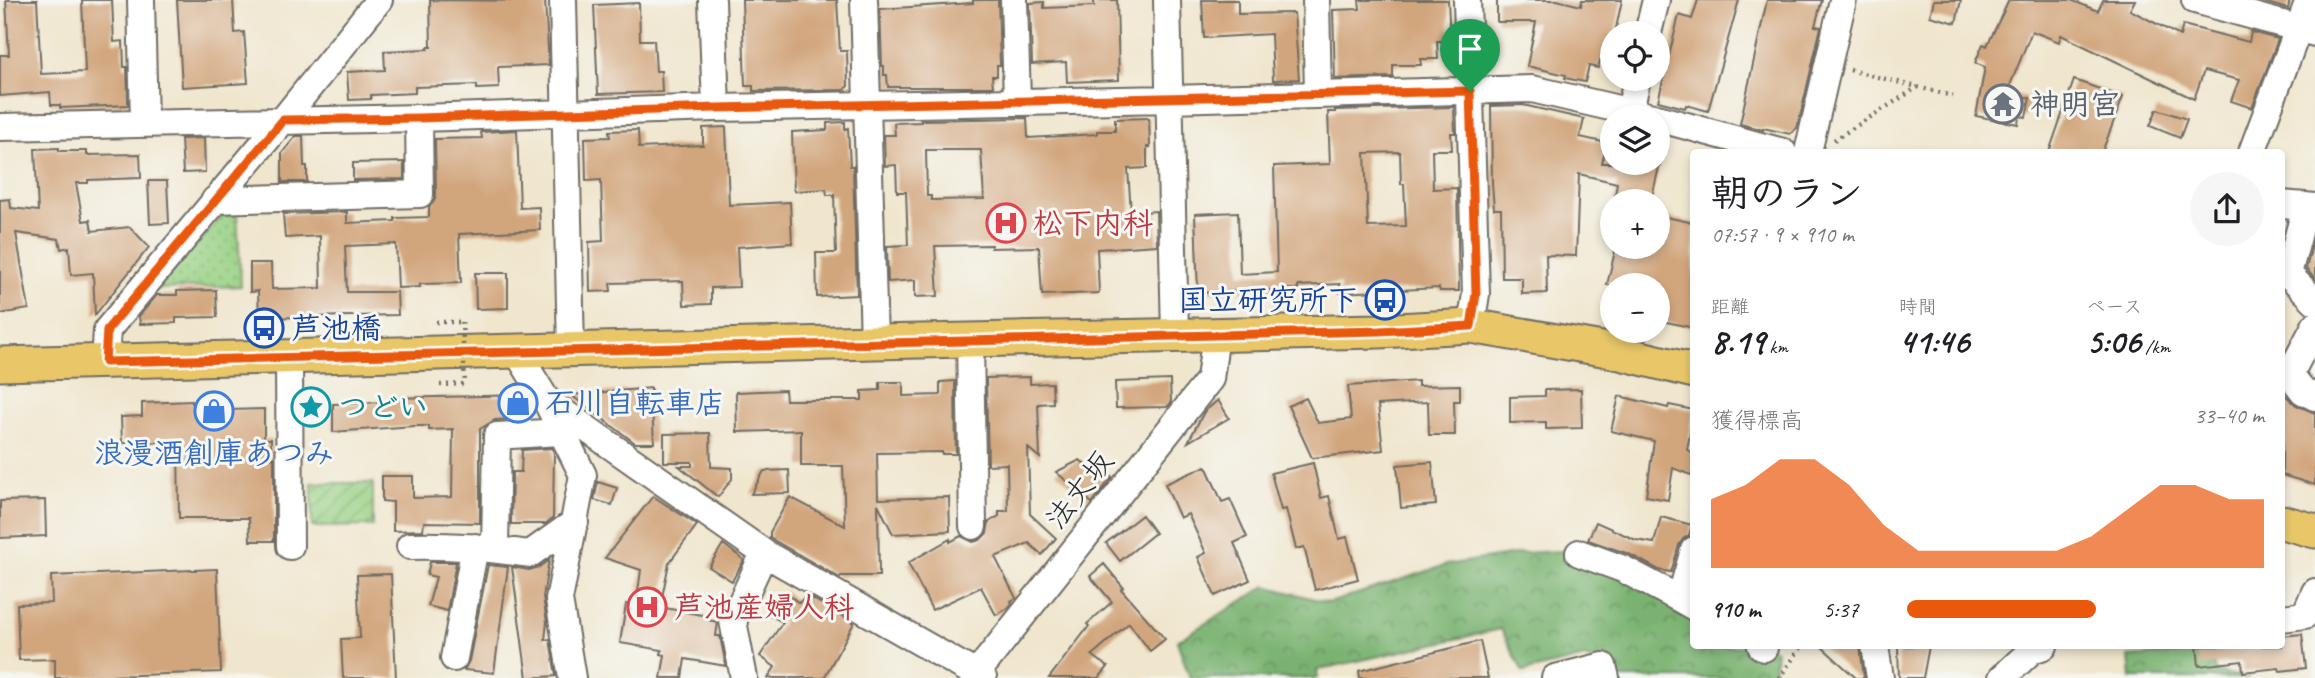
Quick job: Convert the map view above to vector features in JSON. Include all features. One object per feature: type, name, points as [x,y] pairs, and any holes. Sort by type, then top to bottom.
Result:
[{"type":"main road","points":[[0,364],[1471,326],[1608,349],[1690,369]]},
{"type":"main road","points":[[2285,523],[2315,531]]},
{"type":"street","points":[[141,0],[145,123]]},
{"type":"street","points":[[105,362],[107,330],[283,120],[379,0]]},
{"type":"street","points":[[563,0],[571,350]]},
{"type":"street","points":[[712,0],[716,108]]},
{"type":"street","points":[[864,0],[874,342]]},
{"type":"street","points":[[1014,0],[1017,101]]},
{"type":"street","points":[[1167,0],[1175,334]]},
{"type":"street","points":[[1315,0],[1318,94]]},
{"type":"street","points":[[1467,0],[1476,294],[1471,326]]},
{"type":"street","points":[[1651,21],[1656,0]]},
{"type":"street","points":[[1817,149],[1828,65],[1843,0]]},
{"type":"street","points":[[2195,0],[2306,30]]},
{"type":"street","points":[[2253,149],[2306,30],[2309,0]]},
{"type":"street","points":[[0,127],[1532,89],[1600,105]]},
{"type":"street","points":[[215,200],[420,194],[419,118]]},
{"type":"street","points":[[1670,122],[1772,149]]},
{"type":"street","points":[[2301,206],[2288,274],[2315,301]]},
{"type":"street","points":[[2315,326],[2286,374],[2304,391],[2315,397]]},
{"type":"street","name":"法丈坂","points":[[978,676],[1210,379],[1216,334]]},
{"type":"street","points":[[970,341],[973,526]]},
{"type":"street","points":[[517,352],[547,401],[583,475],[559,600],[572,678]]},
{"type":"street","points":[[289,358],[290,546]]},
{"type":"street","points":[[547,401],[764,553],[978,676]]},
{"type":"street","points":[[454,658],[485,548],[497,436],[561,432]]},
{"type":"street","points":[[410,545],[485,548],[530,554],[575,522]]},
{"type":"street","points":[[744,678],[733,621],[764,553]]},
{"type":"street","points":[[1579,553],[1623,569],[1687,603],[1690,580]]},
{"type":"street","points":[[2285,618],[2305,615],[2315,592]]},
{"type":"street","points":[[1875,649],[1880,678]]},
{"type":"street","points":[[2002,678],[2035,649]]},
{"type":"street","points":[[1555,678],[1603,666],[1606,678]]},
{"type":"path","points":[[1828,65],[1953,96]]},
{"type":"path","points":[[1817,149],[1917,87]]},
{"type":"path","points":[[436,322],[462,321],[465,384],[440,385]]},
{"type":"path","points":[[1779,678],[1800,649]]},
{"type":"green space","points":[[237,215],[241,286],[158,289],[222,216]]},
{"type":"green space","points":[[312,483],[373,483],[373,526],[312,527]]},
{"type":"green space","points":[[1582,550],[1690,597],[1690,649],[1774,649],[1774,678],[1618,678],[1616,673],[1585,657],[1523,672],[1501,629],[1317,670],[1318,678],[1190,678],[1177,641],[1266,586],[1329,603],[1446,565],[1522,553]]},
{"type":"green space","points":[[2211,651],[2216,672],[2249,678],[2131,678],[2129,657]]},
{"type":"building","points":[[6,0],[37,0],[41,74],[85,72],[82,0],[112,0],[114,42],[123,41],[124,67],[127,67],[128,105],[60,108],[60,105],[51,105],[50,92],[0,96],[0,55],[9,55]]},
{"type":"building","points":[[177,0],[233,0],[235,33],[244,32],[248,83],[182,87]]},
{"type":"building","points":[[430,0],[545,1],[549,65],[498,67],[499,88],[477,89],[477,85],[415,87],[415,93],[371,95],[371,99],[349,100],[347,72],[385,70],[384,51],[431,47]]},
{"type":"building","points":[[742,0],[837,0],[840,51],[847,51],[848,86],[844,90],[753,91],[753,86],[745,86]]},
{"type":"building","points":[[973,0],[998,0],[1000,65],[997,65],[997,76],[992,76],[993,87],[888,87],[887,75],[884,75],[882,66],[880,9],[973,3]]},
{"type":"building","points":[[1094,0],[1117,0],[1119,80],[1067,82],[1066,62],[1032,64],[1030,3],[1044,2],[1044,8],[1094,6]]},
{"type":"building","points":[[1202,0],[1238,0],[1238,14],[1294,13],[1299,79],[1273,80],[1271,34],[1204,38]]},
{"type":"building","points":[[1359,0],[1448,0],[1450,41],[1437,41],[1438,59],[1420,59],[1421,65],[1393,65],[1393,77],[1335,79],[1333,10],[1360,9]]},
{"type":"building","points":[[1497,0],[1557,0],[1581,6],[1582,0],[1622,0],[1618,21],[1600,21],[1600,61],[1598,68],[1589,66],[1585,82],[1527,66],[1536,22],[1497,22]]},
{"type":"building","points":[[1698,0],[1739,0],[1708,111],[1658,101],[1660,91],[1670,91],[1670,52],[1679,15],[1692,19]]},
{"type":"building","points":[[1767,0],[1822,0],[1815,26],[1821,27],[1799,121],[1797,128],[1790,134],[1740,124]]},
{"type":"building","points":[[1934,0],[1961,0],[1956,23],[1930,16]]},
{"type":"building","points":[[2009,0],[2071,0],[2098,11],[2103,0],[2135,0],[2130,10],[2180,36],[2183,25],[2249,42],[2251,32],[2278,39],[2252,108],[2231,101],[2239,80],[2204,71],[2194,99],[2061,35],[2059,42],[2032,31],[2007,93],[2030,98],[2026,117],[2019,116],[2018,124],[1976,116],[1985,67],[1975,63],[1983,44],[1987,46]]},
{"type":"building","points":[[2257,0],[2290,0],[2288,9]]},
{"type":"building","points":[[639,3],[640,40],[654,40],[656,71],[661,71],[662,92],[598,94],[594,5]]},
{"type":"building","points":[[2074,80],[2123,97],[2103,149],[2050,149]]},
{"type":"building","points":[[1523,105],[1584,119],[1580,137],[1600,141],[1600,175],[1657,175],[1654,189],[1616,189],[1617,183],[1579,174],[1576,256],[1546,255],[1547,293],[1522,294],[1522,278],[1502,278],[1501,209],[1494,209],[1492,183],[1491,106]]},
{"type":"building","points":[[1454,107],[1455,133],[1451,133],[1452,150],[1432,150],[1433,189],[1457,188],[1459,291],[1440,291],[1439,288],[1340,293],[1340,284],[1298,286],[1298,289],[1198,293],[1195,214],[1238,212],[1240,274],[1277,272],[1274,166],[1330,164],[1328,112]],"holes":[[[1400,152],[1401,184],[1404,184],[1406,226],[1368,227],[1365,153]]]},
{"type":"building","points":[[2157,109],[2187,119],[2180,138],[2150,126]]},
{"type":"building","points":[[1027,118],[1028,138],[1097,134],[1097,131],[1115,131],[1115,119],[1149,118],[1150,147],[1147,147],[1147,168],[1128,169],[1131,213],[1156,211],[1157,245],[1097,249],[1099,293],[1042,295],[1039,247],[935,246],[938,296],[915,297],[915,280],[888,282],[887,246],[908,245],[906,192],[897,192],[896,165],[885,166],[884,135],[895,135],[894,123]],"holes":[[[926,150],[981,150],[984,199],[931,200],[931,196],[927,196]]]},
{"type":"building","points":[[845,122],[845,129],[848,128],[850,166],[853,166],[857,295],[817,297],[816,253],[836,253],[834,195],[827,195],[826,189],[794,191],[792,132],[827,130],[827,123]]},
{"type":"building","points":[[726,127],[729,205],[790,202],[792,243],[737,247],[739,287],[711,288],[711,304],[684,305],[683,281],[610,283],[611,291],[590,292],[589,242],[603,241],[601,180],[586,181],[585,138],[610,137],[609,131],[638,130],[639,148],[703,145],[703,128]]},
{"type":"building","points":[[517,130],[520,208],[539,207],[540,230],[459,234],[461,283],[420,284],[420,287],[398,288],[396,244],[345,246],[347,292],[397,292],[398,315],[259,318],[258,291],[250,292],[250,263],[271,263],[272,289],[321,288],[320,236],[285,238],[283,214],[347,212],[347,223],[429,217],[429,207],[436,194],[435,139],[482,138],[481,132]]},
{"type":"building","points":[[296,136],[303,136],[307,182],[282,182],[282,153]]},
{"type":"building","points":[[204,138],[205,172],[183,173],[181,139]]},
{"type":"building","points":[[59,148],[59,151],[87,151],[87,155],[140,154],[141,178],[76,183],[83,221],[90,220],[92,231],[130,227],[149,247],[95,315],[93,273],[71,275],[69,247],[61,249],[59,239],[16,233],[29,309],[0,314],[0,200],[10,199],[11,208],[38,211],[35,149]]},
{"type":"building","points":[[404,162],[404,179],[353,180],[353,163]]},
{"type":"building","points":[[148,181],[167,181],[169,223],[150,224]]},
{"type":"building","points":[[1670,218],[1690,222],[1690,327],[1670,323],[1670,273],[1610,273],[1613,259],[1670,259]]},
{"type":"building","points":[[2315,234],[2315,279],[2306,269]]},
{"type":"building","points":[[475,273],[508,273],[508,308],[476,309]]},
{"type":"building","points":[[216,290],[217,317],[176,318],[176,323],[140,324],[139,316],[157,295],[177,295],[177,291]]},
{"type":"building","points":[[1030,377],[1030,384],[1052,383],[1053,403],[1038,404],[1040,458],[1028,448],[1030,514],[1056,538],[1042,555],[1029,543],[995,557],[1016,598],[1008,608],[996,615],[981,587],[932,610],[908,563],[950,539],[950,542],[961,536],[973,542],[980,540],[987,533],[989,522],[999,516],[999,511],[1008,511],[1007,464],[988,465],[986,378]]},
{"type":"building","points":[[1170,380],[1171,403],[1167,407],[1116,408],[1115,382]]},
{"type":"building","points":[[955,381],[956,454],[877,453],[878,499],[949,497],[950,531],[893,534],[878,504],[879,576],[840,578],[770,538],[770,532],[790,497],[845,526],[843,466],[801,466],[801,430],[737,432],[736,392],[785,390],[786,400],[862,400],[862,391],[880,390],[880,382],[903,382],[903,396],[940,395],[940,382]]},
{"type":"building","points":[[1418,381],[1418,386],[1460,385],[1460,401],[1454,401],[1455,435],[1429,435],[1428,402],[1378,405],[1383,450],[1312,458],[1288,406],[1306,398],[1318,423],[1351,419],[1348,386]]},
{"type":"building","points":[[651,388],[654,443],[635,443],[571,395]]},
{"type":"building","points":[[1581,389],[1582,428],[1546,429],[1546,422],[1510,423],[1510,397],[1545,396],[1545,390]]},
{"type":"building","points":[[525,395],[527,418],[495,420],[480,429],[480,523],[424,522],[423,530],[393,531],[393,502],[382,501],[382,476],[413,476],[413,498],[452,497],[453,429],[429,430],[429,426],[414,426],[333,432],[333,404],[389,402],[389,398]]},
{"type":"building","points":[[2285,395],[2296,405],[2315,413],[2315,485],[2285,476]]},
{"type":"building","points":[[1619,396],[1668,408],[1669,405],[1690,409],[1687,450],[1690,451],[1690,474],[1673,468],[1668,500],[1646,496],[1654,441],[1611,431]]},
{"type":"building","points":[[1218,400],[1229,418],[1188,442],[1204,412]]},
{"type":"building","points":[[228,402],[229,410],[264,409],[264,439],[271,439],[271,458],[274,458],[274,541],[250,541],[249,518],[179,518],[178,442],[122,443],[121,417],[142,416],[142,403]]},
{"type":"building","points":[[710,433],[711,467],[732,468],[732,479],[718,497],[679,466],[692,466],[692,462],[664,462],[664,434]]},
{"type":"building","points":[[552,448],[553,518],[545,524],[511,524],[512,472],[521,472],[522,450]]},
{"type":"building","points":[[1080,460],[1095,473],[1101,468],[1112,477],[1092,503],[1056,472]]},
{"type":"building","points":[[1432,462],[1436,505],[1401,508],[1397,465]]},
{"type":"building","points":[[1313,463],[1321,498],[1329,496],[1339,539],[1347,537],[1358,579],[1315,590],[1304,547],[1296,549],[1286,509],[1281,510],[1271,473]]},
{"type":"building","points":[[1206,466],[1222,502],[1230,499],[1247,537],[1234,543],[1250,580],[1215,596],[1198,557],[1206,553],[1188,514],[1180,518],[1165,484]]},
{"type":"building","points":[[789,470],[790,493],[751,494],[764,471]]},
{"type":"building","points":[[598,482],[617,488],[612,505],[594,500]]},
{"type":"building","points":[[653,496],[697,525],[669,563],[660,607],[707,616],[707,620],[718,622],[716,636],[720,636],[726,666],[685,659],[682,678],[661,678],[665,655],[661,654],[662,650],[620,643],[626,604],[636,606],[641,570],[605,558]]},
{"type":"building","points":[[45,500],[46,536],[0,538],[0,501]]},
{"type":"building","points":[[1142,515],[1155,533],[1120,561],[1106,543]]},
{"type":"building","points":[[1661,517],[1690,524],[1689,535],[1679,545],[1671,572],[1659,570],[1629,554],[1588,540],[1596,522],[1636,540],[1654,543]]},
{"type":"building","points":[[723,544],[744,560],[732,581],[709,567]]},
{"type":"building","points":[[549,560],[543,597],[547,622],[545,640],[550,639],[556,676],[527,678],[512,567],[529,570]]},
{"type":"building","points":[[430,562],[456,562],[447,611],[428,606],[436,577],[427,575]]},
{"type":"building","points":[[1104,564],[1123,587],[1121,589],[1165,639],[1150,651],[1129,623],[1092,655],[1108,667],[1099,678],[1049,678],[1089,626],[1087,624],[1112,602],[1090,576]]},
{"type":"building","points":[[488,565],[508,567],[494,673],[464,670],[469,661]]},
{"type":"building","points":[[217,569],[221,672],[55,678],[55,659],[19,660],[17,604],[52,603],[51,576]]},
{"type":"building","points":[[391,574],[396,678],[343,678],[341,639],[360,638],[357,575]]},
{"type":"building","points":[[784,591],[799,603],[806,595],[854,623],[824,678],[768,678],[775,667],[760,656],[783,622],[771,616]]},
{"type":"building","points":[[2302,634],[2306,668],[2243,672],[2242,661],[2199,666],[2197,649],[2285,649],[2285,636]]},
{"type":"building","points":[[1480,641],[1488,678],[1360,678],[1359,671]]},
{"type":"building","points":[[1824,649],[1860,649],[1864,678],[1856,678]]},
{"type":"building","points":[[1898,649],[1928,649],[1923,678],[1899,678]]},
{"type":"place","name":"神明宮","points":[[2003,104]]},
{"type":"place","name":"松下内科","points":[[1006,223]]},
{"type":"place","name":"国立研究所下","points":[[1385,300]]},
{"type":"place","name":"芦池橋","points":[[264,328]]},
{"type":"place","name":"石川自転車店","points":[[518,403]]},
{"type":"place","name":"つどい","points":[[311,407]]},
{"type":"place","name":"浪漫酒創庫あつみ","points":[[214,411]]},
{"type":"place","name":"芦池産婦人科","points":[[647,607]]},
{"type":"route","points":[[1470,91],[1476,294],[1471,326],[1379,331],[105,362],[107,330],[283,120],[1470,91]]}]
